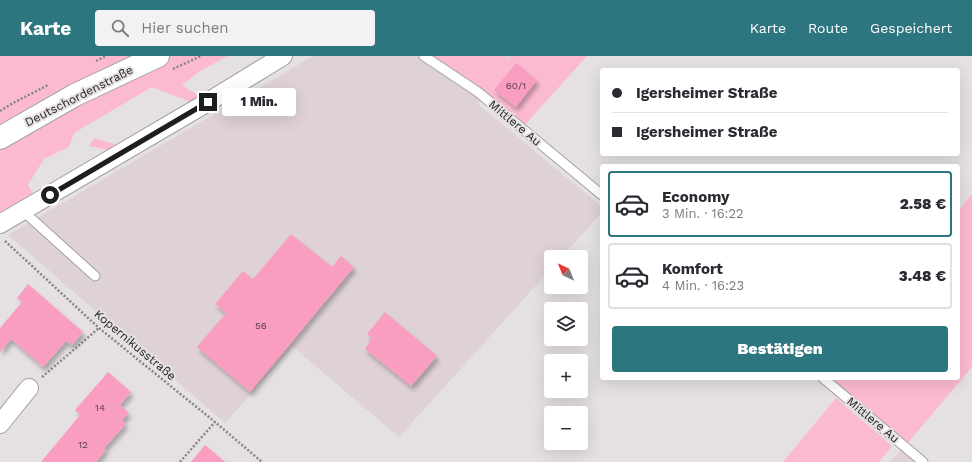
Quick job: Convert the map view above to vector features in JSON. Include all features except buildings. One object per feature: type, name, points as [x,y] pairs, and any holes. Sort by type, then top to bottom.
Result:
[{"type":"street","name":"Deutschordenstraße","points":[[0,138],[75,95],[158,56]]},
{"type":"street","points":[[1,224],[283,56]]},
{"type":"street","points":[[0,424],[29,388]]},
{"type":"lane","name":"Mittlere Au","points":[[424,56],[478,92],[600,193]]},
{"type":"lane","points":[[23,211],[95,276]]},
{"type":"lane","name":"Mittlere Au","points":[[824,380],[923,462]]},
{"type":"path","name":"Kopernikusstraße","points":[[1,224],[99,328],[262,462]]},
{"type":"path","points":[[29,388],[99,328]]},
{"type":"path","points":[[180,462],[215,422]]},
{"type":"shaded area","points":[[0,56],[228,56],[200,71],[182,85],[208,102],[201,106],[152,87],[74,133],[69,147],[44,159],[28,185],[38,202],[6,221],[0,214]]},
{"type":"shaded area","points":[[313,56],[515,56],[478,104],[600,205],[600,214],[568,250],[544,250],[544,277],[399,437],[293,347],[225,423],[8,235]]},
{"type":"shaded area","points":[[430,56],[506,56],[508,60],[511,56],[587,56],[522,128]]},
{"type":"shaded area","points":[[94,138],[115,144],[108,150],[89,146]]},
{"type":"shaded area","points":[[972,194],[972,367],[905,446],[825,380],[960,380],[960,209]]},
{"type":"shaded area","points":[[836,398],[892,446],[879,462],[783,462]]},
{"type":"shaded area","points":[[905,446],[923,462],[890,462]]},
{"type":"route","points":[[50,195],[208,102]]}]
